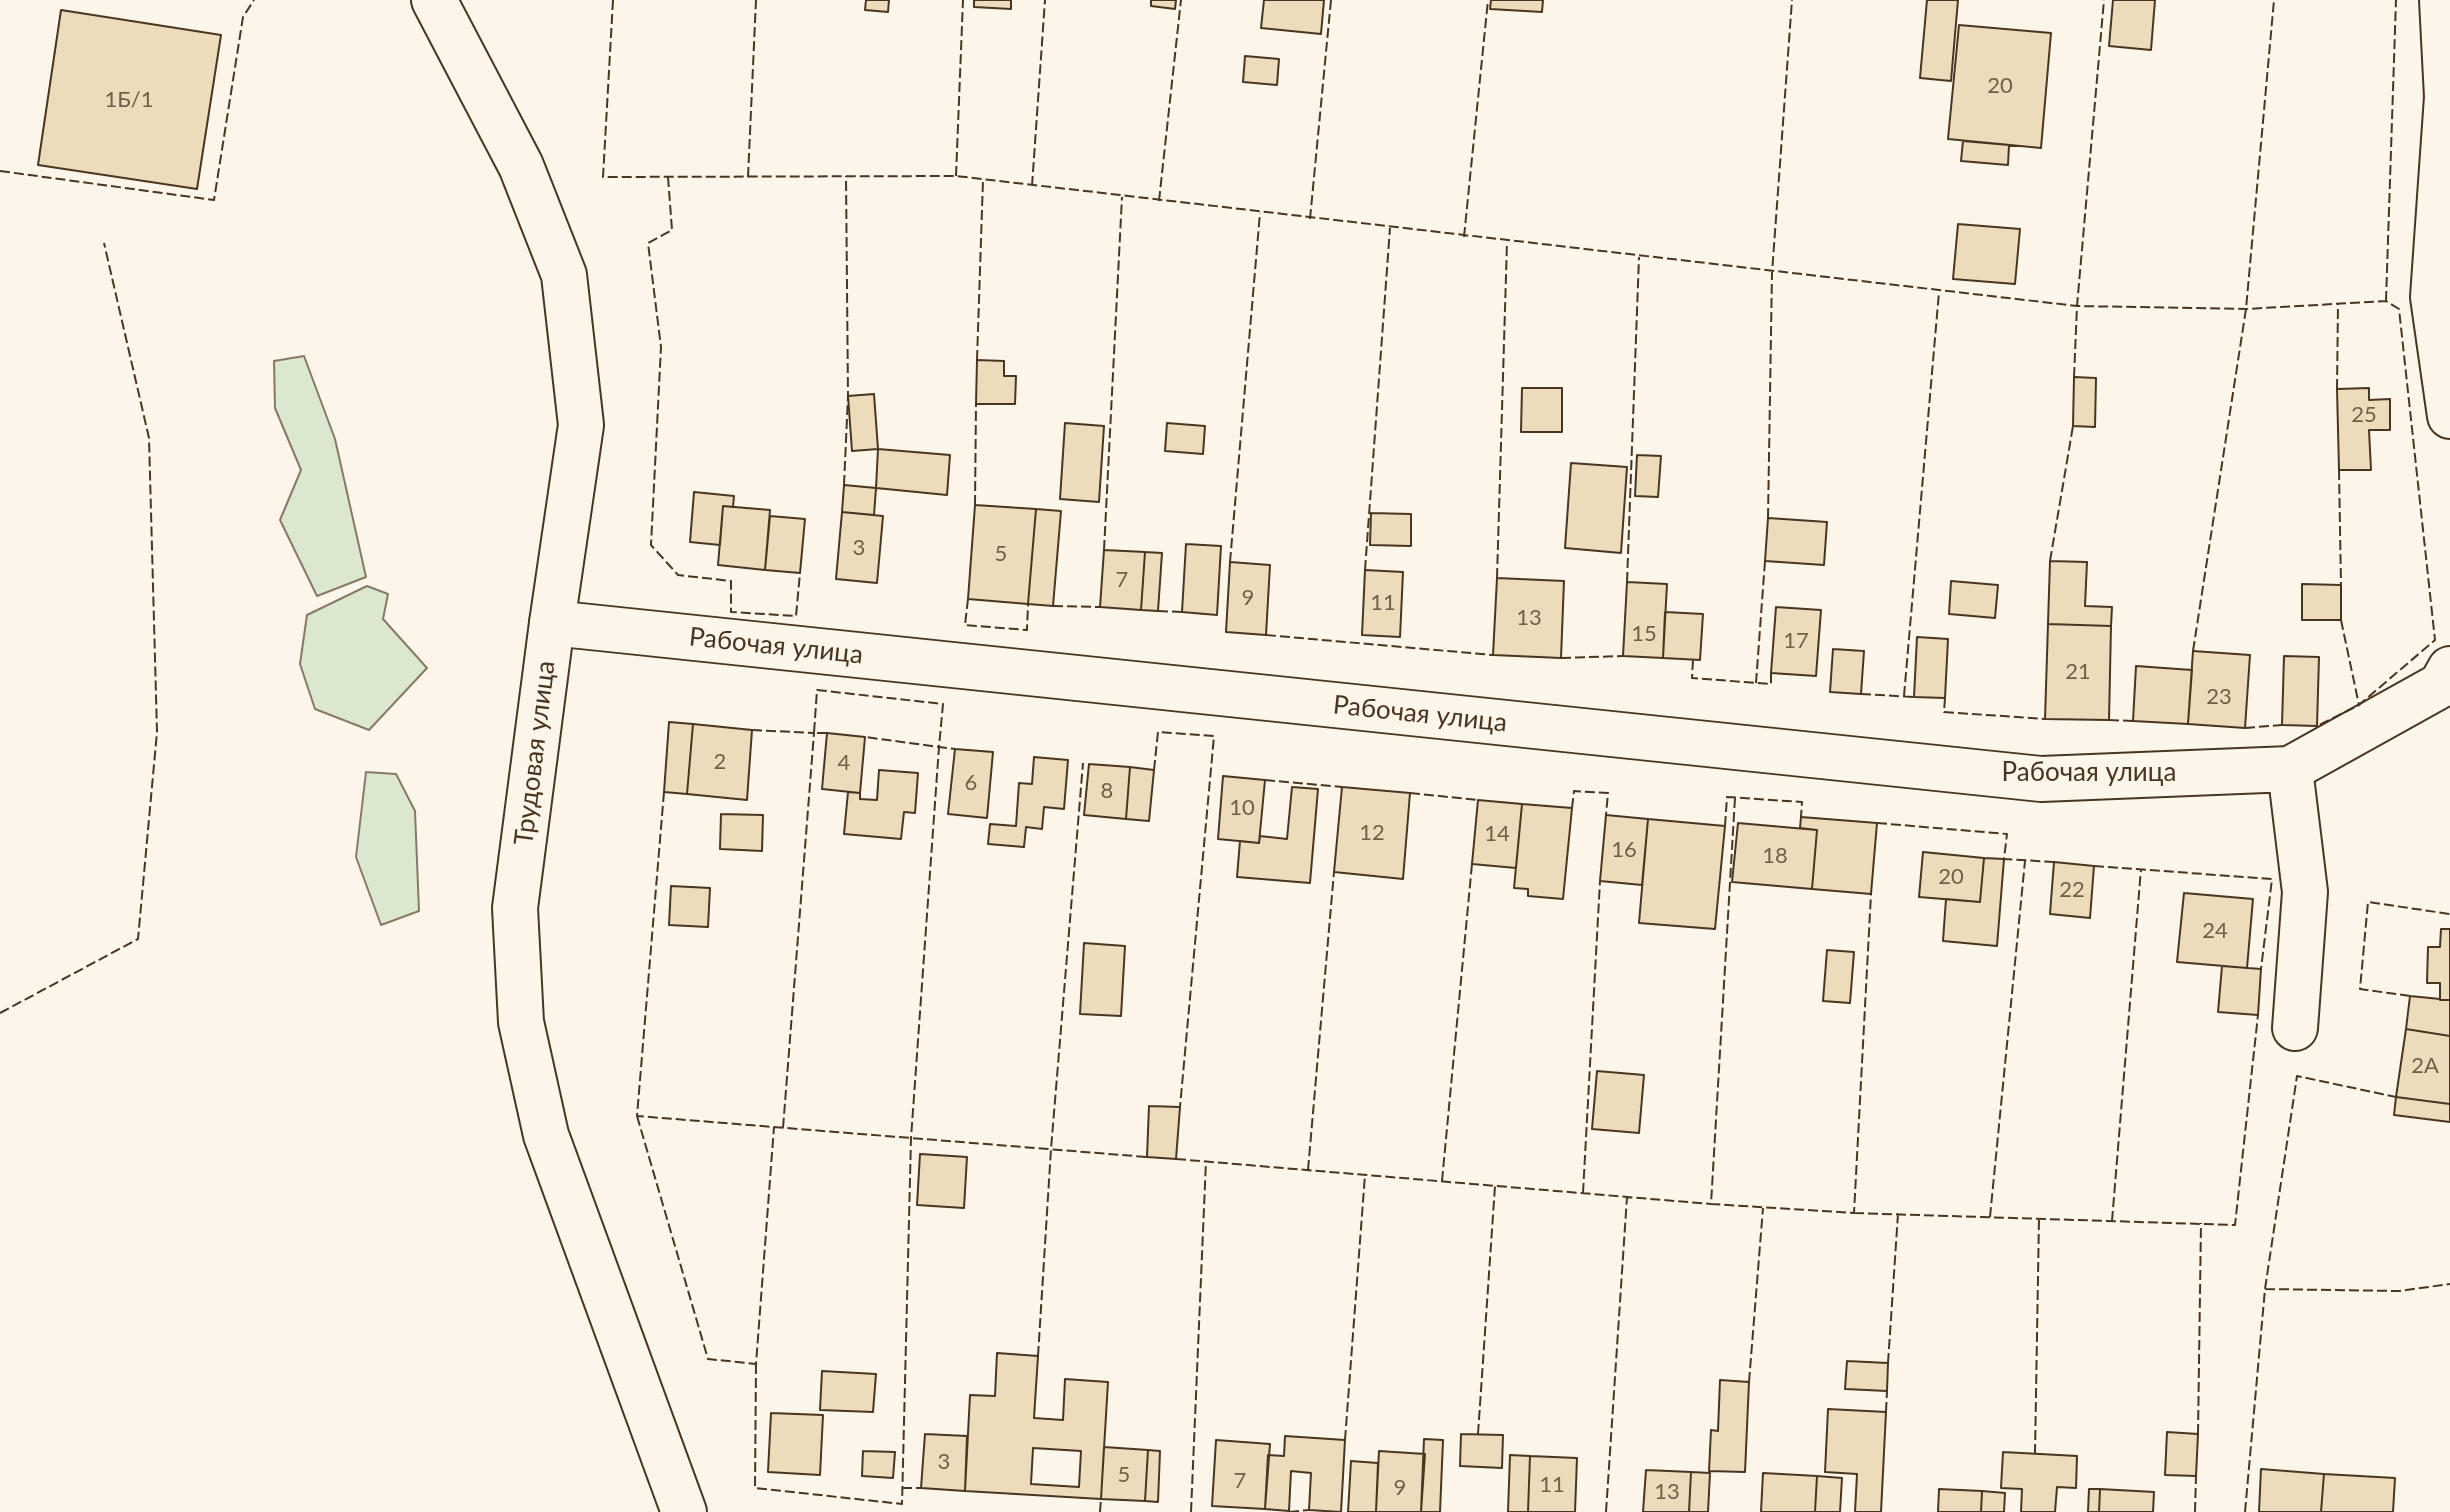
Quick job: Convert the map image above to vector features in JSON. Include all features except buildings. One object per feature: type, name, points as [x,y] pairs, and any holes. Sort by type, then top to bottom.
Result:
[{"type":"street","name":"Трудовая улица","points":[[434,0],[521,166],[564,275],[581,425],[515,908],[521,1022],[546,1135],[684,1512]]},
{"type":"street","points":[[2442,0],[2447,97],[2433,297],[2450,416]]},
{"type":"street","name":"Рабочая улица","points":[[552,623],[2041,779],[2290,769]]},
{"type":"street","points":[[2295,1028],[2305,892],[2290,769],[2441,685],[2450,669]]},
{"type":"green space","points":[[304,356],[335,439],[366,577],[317,596],[280,520],[301,470],[275,408],[274,361]]},
{"type":"green space","points":[[367,586],[388,594],[383,619],[427,668],[369,730],[315,709],[300,664],[307,615]]},
{"type":"green space","points":[[366,772],[396,774],[415,811],[419,911],[381,925],[356,857]]},
{"type":"fence","points":[[0,171],[214,200],[243,17],[254,0]]},
{"type":"fence","points":[[613,0],[603,177],[956,176],[2077,306],[2246,309],[2386,301],[2399,309],[2435,640],[2359,705],[2317,726]]},
{"type":"fence","points":[[748,177],[756,0]]},
{"type":"fence","points":[[956,176],[963,0]]},
{"type":"fence","points":[[1032,186],[1045,0]]},
{"type":"fence","points":[[1159,201],[1181,0]]},
{"type":"fence","points":[[1310,219],[1331,0]]},
{"type":"fence","points":[[1464,237],[1488,0]]},
{"type":"fence","points":[[1768,518],[1772,273],[1792,0]]},
{"type":"fence","points":[[2074,377],[2077,306],[2104,0]]},
{"type":"fence","points":[[2193,651],[2246,309],[2274,0]]},
{"type":"fence","points":[[2386,301],[2396,0]]},
{"type":"fence","points":[[844,485],[848,396],[846,176]]},
{"type":"fence","points":[[668,177],[672,230],[648,243],[661,347],[651,545],[678,575],[731,581],[731,612],[796,616],[800,573]]},
{"type":"fence","points":[[977,360],[983,180]]},
{"type":"fence","points":[[1104,550],[1122,197]]},
{"type":"fence","points":[[1230,562],[1260,213]]},
{"type":"fence","points":[[1365,570],[1390,228]]},
{"type":"fence","points":[[1497,578],[1507,242]]},
{"type":"fence","points":[[0,1013],[138,939],[157,732],[149,438],[104,243]]},
{"type":"fence","points":[[1627,582],[1639,257]]},
{"type":"fence","points":[[1904,696],[1939,292]]},
{"type":"fence","points":[[2337,389],[2338,304]]},
{"type":"fence","points":[[975,505],[976,404]]},
{"type":"fence","points":[[2050,561],[2073,426]]},
{"type":"fence","points":[[2339,470],[2341,585]]},
{"type":"fence","points":[[1756,683],[1765,561]]},
{"type":"fence","points":[[968,599],[965,625],[1027,630],[1028,604]]},
{"type":"fence","points":[[1053,606],[1100,607]]},
{"type":"fence","points":[[1158,611],[1182,612]]},
{"type":"fence","points":[[2341,620],[2359,705]]},
{"type":"fence","points":[[1266,635],[1493,655]]},
{"type":"fence","points":[[1561,658],[1623,656]]},
{"type":"fence","points":[[1693,660],[1692,678],[1771,684],[1771,673]]},
{"type":"fence","points":[[827,733],[814,733],[817,690],[943,704],[939,747],[955,749]]},
{"type":"fence","points":[[1861,694],[1914,697]]},
{"type":"fence","points":[[1945,698],[1944,712],[2045,719]]},
{"type":"fence","points":[[2109,720],[2133,721]]},
{"type":"fence","points":[[2245,728],[2282,725]]},
{"type":"fence","points":[[752,730],[814,733],[783,1128]]},
{"type":"fence","points":[[1154,770],[1158,732],[1214,736],[1180,1107]]},
{"type":"fence","points":[[756,1364],[755,1488],[902,1504],[911,1138],[939,747],[865,737]]},
{"type":"fence","points":[[1038,1356],[1051,1149],[1083,763]]},
{"type":"fence","points":[[1265,780],[1342,787]]},
{"type":"fence","points":[[1572,808],[1574,791],[1608,793],[1606,815]]},
{"type":"fence","points":[[664,792],[637,1116],[1147,1157]]},
{"type":"fence","points":[[1410,793],[1478,800]]},
{"type":"fence","points":[[1725,826],[1727,797],[1802,802],[1801,817]]},
{"type":"fence","points":[[1735,798],[1711,1204],[1854,1213],[1871,894]]},
{"type":"fence","points":[[1877,823],[2007,834],[2004,859],[2054,862]]},
{"type":"fence","points":[[1990,1217],[2025,861]]},
{"type":"fence","points":[[1442,1181],[1472,864]]},
{"type":"fence","points":[[2094,866],[2272,879],[2261,969]]},
{"type":"fence","points":[[2112,1221],[2141,869]]},
{"type":"fence","points":[[1308,1170],[1334,872]]},
{"type":"fence","points":[[1583,1193],[1600,881]]},
{"type":"fence","points":[[2410,996],[2360,989],[2368,902],[2450,914]]},
{"type":"fence","points":[[1854,1213],[2235,1225],[2258,1015]]},
{"type":"fence","points":[[2245,1512],[2265,1289],[2297,1076],[2396,1097]]},
{"type":"fence","points":[[637,1116],[708,1359],[756,1364],[774,1127]]},
{"type":"fence","points":[[1176,1159],[1711,1204]]},
{"type":"fence","points":[[1191,1512],[1206,1161]]},
{"type":"fence","points":[[1345,1440],[1365,1175]]},
{"type":"fence","points":[[1478,1434],[1495,1186]]},
{"type":"fence","points":[[1606,1512],[1627,1197]]},
{"type":"fence","points":[[1749,1382],[1763,1208]]},
{"type":"fence","points":[[1888,1363],[1898,1214]]},
{"type":"fence","points":[[2035,1454],[2039,1218]]},
{"type":"fence","points":[[2198,1434],[2201,1223]]},
{"type":"fence","points":[[2265,1289],[2399,1291],[2450,1284]]},
{"type":"fence","points":[[1886,1412],[1887,1391]]},
{"type":"fence","points":[[2195,1512],[2196,1476]]},
{"type":"fence","points":[[902,1488],[921,1488]]},
{"type":"fence","points":[[1100,1512],[1101,1499]]},
{"type":"fence","points":[[1289,1512],[1309,1510]]}]
